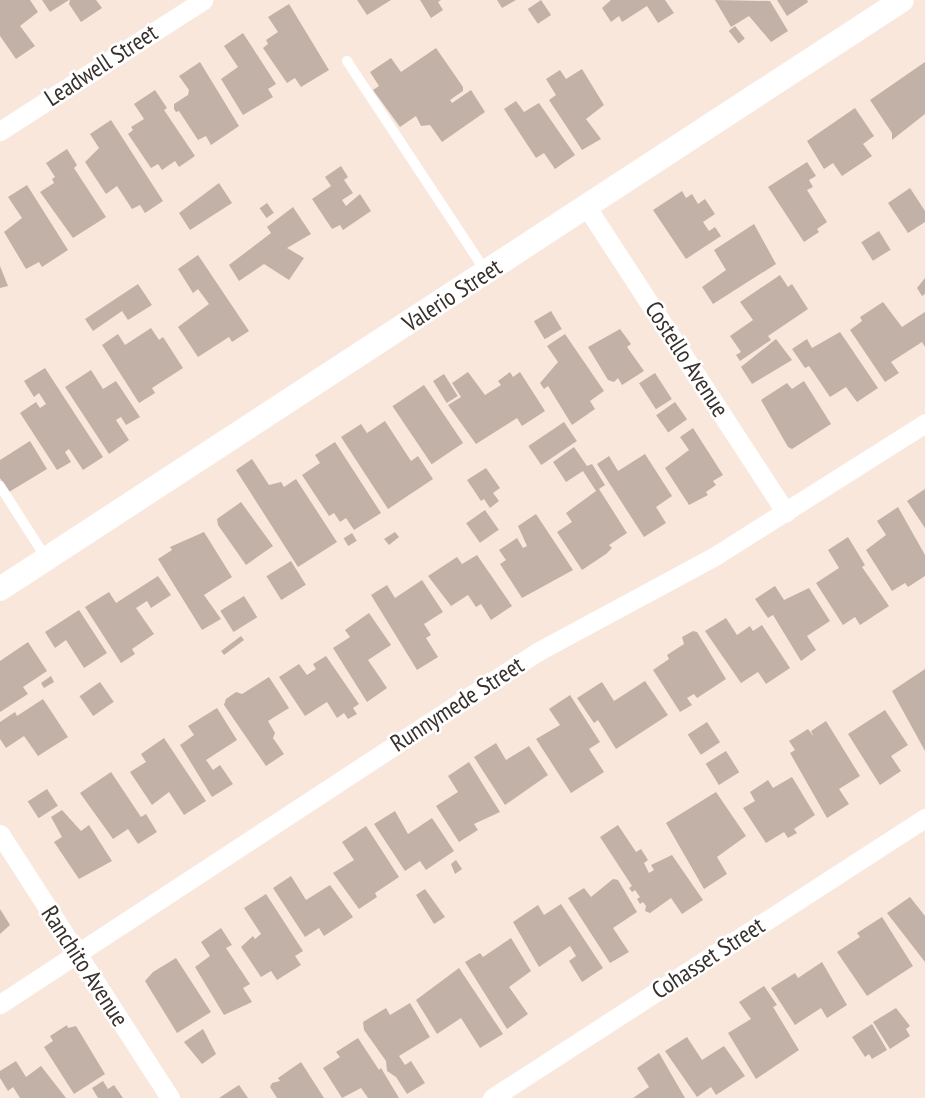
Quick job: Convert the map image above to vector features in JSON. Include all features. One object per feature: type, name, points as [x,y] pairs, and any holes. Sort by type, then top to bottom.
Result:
[{"type":"street","name":"Leadwell Street","points":[[0,131],[203,0]]},
{"type":"street","name":"Valerio Street","points":[[0,589],[902,0]]},
{"type":"street","name":"Costello Avenue","points":[[586,206],[786,513]]},
{"type":"street","name":"Runnymede Street","points":[[0,1004],[537,652],[715,556],[925,423]]},
{"type":"street","name":"Cohasset Street","points":[[492,1098],[925,818]]},
{"type":"street","name":"Ranchito Avenue","points":[[0,834],[170,1098]]},
{"type":"lane","points":[[347,61],[486,273]]},
{"type":"lane","points":[[0,486],[46,558]]},
{"type":"building","points":[[0,0],[30,0],[38,12],[20,26],[35,46],[16,59],[0,36]]},
{"type":"building","points":[[42,0],[69,0],[50,12]]},
{"type":"building","points":[[70,0],[96,0],[102,8],[81,22],[69,4]]},
{"type":"building","points":[[357,0],[391,0],[367,15]]},
{"type":"building","points":[[420,0],[441,0],[438,2],[443,10],[431,18]]},
{"type":"building","points":[[497,0],[516,0],[502,8]]},
{"type":"building","points":[[541,0],[551,15],[538,24],[528,9]]},
{"type":"building","points":[[611,0],[665,0],[674,13],[658,23],[647,6],[622,22],[619,16],[611,22],[602,8]]},
{"type":"building","points":[[715,0],[770,1],[788,31],[771,42],[749,16],[731,27]]},
{"type":"building","points":[[777,0],[807,0],[808,2],[787,16]]},
{"type":"building","points":[[289,4],[329,70],[301,87],[295,78],[287,83],[263,48],[268,44],[266,40],[278,32],[268,17]]},
{"type":"building","points":[[735,26],[745,39],[739,44],[729,31]]},
{"type":"building","points":[[243,33],[276,84],[268,89],[273,97],[243,115],[221,79],[238,67],[224,46]]},
{"type":"building","points":[[436,48],[463,87],[463,91],[450,100],[452,103],[471,90],[485,112],[442,142],[430,125],[421,126],[416,116],[400,127],[373,90],[379,86],[370,72],[391,58],[401,72]]},
{"type":"building","points":[[200,62],[239,126],[211,145],[206,136],[198,140],[179,111],[174,109],[174,104],[188,95],[189,90],[179,76]]},
{"type":"building","points":[[925,62],[925,114],[892,140],[892,133],[870,100]]},
{"type":"building","points":[[582,69],[604,105],[586,119],[601,139],[582,150],[549,100],[556,95],[546,79],[560,70],[566,79]]},
{"type":"building","points":[[155,90],[167,108],[164,110],[195,156],[179,167],[175,161],[162,170],[158,164],[151,168],[128,134],[133,130],[131,127],[144,119],[134,104]]},
{"type":"building","points":[[516,101],[524,112],[539,103],[575,155],[555,169],[544,153],[536,158],[504,109]]},
{"type":"building","points":[[855,108],[874,136],[863,144],[872,156],[842,176],[833,163],[824,169],[807,141]]},
{"type":"building","points":[[111,120],[163,201],[145,213],[140,205],[132,209],[117,186],[106,194],[85,162],[99,148],[90,134]]},
{"type":"building","points":[[67,149],[77,165],[74,168],[106,217],[73,238],[40,192],[54,183],[52,179],[55,177],[46,163]]},
{"type":"building","points":[[807,162],[816,176],[809,180],[813,187],[807,190],[827,222],[817,229],[819,232],[804,242],[768,187]]},
{"type":"building","points":[[341,166],[348,177],[344,180],[353,193],[342,200],[346,206],[360,194],[371,211],[343,230],[340,225],[332,229],[312,199],[331,186],[325,177]]},
{"type":"building","points":[[219,183],[232,203],[190,230],[179,213]]},
{"type":"building","points":[[27,185],[68,250],[42,267],[39,262],[26,269],[4,232],[22,218],[8,197]]},
{"type":"building","points":[[910,188],[925,211],[925,222],[908,233],[888,203]]},
{"type":"building","points":[[682,191],[686,198],[692,194],[698,204],[705,199],[715,214],[703,222],[709,231],[715,227],[721,236],[686,259],[653,210]]},
{"type":"building","points":[[267,203],[274,213],[267,218],[260,208]]},
{"type":"building","points":[[293,207],[311,234],[287,248],[304,258],[289,280],[264,264],[239,281],[229,265],[271,233],[267,227]]},
{"type":"building","points":[[754,224],[776,264],[713,304],[702,287],[726,270],[714,250]]},
{"type":"building","points":[[879,231],[891,250],[873,261],[861,242]]},
{"type":"building","points":[[198,255],[249,331],[232,342],[229,337],[198,357],[178,327],[209,304],[198,289],[193,293],[178,269]]},
{"type":"building","points":[[0,266],[8,286],[0,288]]},
{"type":"building","points":[[780,275],[788,287],[792,284],[808,309],[768,336],[771,340],[740,361],[736,355],[741,352],[730,336],[753,320],[740,302]]},
{"type":"building","points":[[925,278],[925,294],[922,296],[917,288]]},
{"type":"building","points":[[138,284],[152,305],[128,320],[122,311],[93,331],[85,319]]},
{"type":"building","points":[[883,302],[902,327],[925,312],[925,347],[922,342],[891,362],[899,373],[885,382],[850,330],[862,321],[860,317]]},
{"type":"building","points":[[551,311],[562,329],[545,339],[534,321]]},
{"type":"building","points":[[151,328],[159,340],[163,337],[183,368],[152,388],[155,393],[139,403],[102,345],[118,334],[125,345]]},
{"type":"building","points":[[620,329],[631,344],[627,347],[644,371],[622,385],[618,378],[614,382],[608,380],[588,347]]},
{"type":"building","points":[[840,332],[878,388],[857,402],[846,387],[830,397],[809,366],[805,368],[792,349],[807,339],[812,348]]},
{"type":"building","points":[[565,334],[604,391],[590,401],[595,409],[572,425],[548,386],[544,389],[540,383],[558,362],[547,346]]},
{"type":"building","points":[[776,339],[792,360],[752,384],[741,367]]},
{"type":"building","points":[[45,368],[103,457],[83,470],[69,449],[65,452],[71,462],[57,470],[20,413],[36,402],[40,408],[46,404],[39,393],[34,397],[24,381]]},
{"type":"building","points":[[91,370],[103,389],[116,381],[140,417],[126,425],[121,417],[116,420],[129,440],[109,454],[65,387]]},
{"type":"building","points":[[468,372],[485,395],[501,385],[498,381],[510,372],[513,377],[520,372],[545,411],[522,426],[517,418],[476,444],[448,405],[461,397],[452,383]]},
{"type":"building","points":[[655,373],[672,399],[656,409],[639,383]]},
{"type":"building","points":[[444,374],[458,396],[447,403],[433,381]]},
{"type":"building","points":[[804,381],[831,424],[792,449],[788,447],[761,400],[787,383],[792,389]]},
{"type":"building","points":[[424,385],[463,443],[432,464],[392,406]]},
{"type":"building","points":[[675,402],[687,419],[668,432],[656,415]]},
{"type":"building","points":[[385,421],[411,461],[418,456],[433,479],[388,509],[341,437],[361,424],[367,433]]},
{"type":"building","points":[[564,422],[577,441],[541,465],[528,446]]},
{"type":"building","points":[[693,428],[723,475],[713,481],[716,485],[706,492],[708,495],[689,505],[665,468],[689,450],[680,437]]},
{"type":"building","points":[[30,441],[47,469],[9,492],[0,478],[0,460]]},
{"type":"building","points":[[335,442],[381,513],[354,530],[346,518],[340,522],[334,513],[329,516],[302,475],[320,463],[315,455]]},
{"type":"building","points":[[574,447],[587,466],[592,464],[605,485],[599,489],[627,533],[609,545],[612,548],[606,554],[582,570],[557,532],[572,522],[566,513],[596,491],[583,471],[566,482],[553,462]]},
{"type":"building","points":[[645,454],[672,496],[656,507],[666,523],[644,537],[597,464],[609,456],[618,471]]},
{"type":"building","points":[[252,459],[269,485],[281,482],[284,487],[296,479],[337,542],[298,567],[236,470]]},
{"type":"building","points":[[486,468],[500,488],[493,493],[499,501],[490,508],[484,499],[481,501],[467,480]]},
{"type":"building","points":[[925,489],[925,528],[907,501]]},
{"type":"building","points":[[241,502],[273,546],[246,565],[218,525],[217,519]]},
{"type":"building","points":[[898,507],[925,555],[925,576],[908,587],[905,583],[892,591],[866,550],[886,535],[877,521]]},
{"type":"building","points":[[485,510],[499,530],[480,543],[466,523]]},
{"type":"building","points":[[536,514],[573,570],[522,598],[500,564],[506,560],[499,550],[517,538],[523,548],[527,546],[518,526]]},
{"type":"building","points":[[204,532],[232,577],[204,595],[221,619],[202,630],[158,559],[172,550],[170,547]]},
{"type":"building","points":[[395,532],[399,537],[389,545],[384,539]]},
{"type":"building","points":[[352,533],[357,541],[348,546],[344,538]]},
{"type":"building","points":[[848,537],[865,565],[862,567],[889,606],[860,625],[855,617],[843,625],[816,583],[839,568],[828,550]]},
{"type":"building","points":[[477,555],[512,606],[491,620],[481,604],[476,607],[468,595],[451,606],[428,576],[457,557],[462,564]]},
{"type":"building","points":[[291,561],[306,585],[281,600],[266,576]]},
{"type":"building","points":[[158,576],[171,595],[151,608],[147,601],[136,608],[154,634],[132,649],[135,654],[121,663],[85,607],[109,592],[116,603]]},
{"type":"building","points":[[422,580],[443,612],[424,624],[431,635],[426,638],[438,657],[417,670],[371,595],[387,585],[395,598]]},
{"type":"building","points":[[775,586],[784,600],[809,588],[830,621],[807,636],[816,650],[801,661],[773,615],[768,618],[755,599]]},
{"type":"building","points":[[244,596],[257,617],[234,632],[220,611]]},
{"type":"building","points":[[79,610],[107,653],[84,668],[66,640],[55,648],[45,632]]},
{"type":"building","points":[[369,613],[391,645],[368,660],[387,688],[367,702],[333,648],[350,637],[345,630]]},
{"type":"building","points":[[726,618],[737,635],[750,626],[753,631],[762,625],[790,668],[766,684],[758,672],[741,683],[705,631]]},
{"type":"building","points":[[693,631],[697,632],[726,679],[697,698],[694,694],[687,698],[692,705],[680,712],[653,670],[669,659],[667,655],[684,644],[682,637]]},
{"type":"building","points":[[241,636],[244,640],[224,655],[221,651]]},
{"type":"building","points":[[28,642],[47,671],[23,687],[28,694],[0,712],[0,661]]},
{"type":"building","points":[[326,656],[359,704],[353,708],[357,714],[348,719],[344,713],[337,718],[327,702],[305,716],[279,677],[299,664],[307,675],[316,669],[313,664]]},
{"type":"building","points":[[925,669],[925,751],[892,691]]},
{"type":"building","points":[[51,676],[54,682],[44,688],[41,683]]},
{"type":"building","points":[[269,677],[289,708],[268,721],[275,733],[273,738],[284,754],[266,766],[224,705],[226,699],[236,692],[242,694]]},
{"type":"building","points":[[645,681],[668,715],[616,749],[598,720],[594,723],[577,698],[602,682],[614,701]]},
{"type":"building","points":[[100,682],[114,702],[93,716],[80,696]]},
{"type":"building","points":[[570,695],[600,742],[589,749],[604,772],[571,793],[536,739],[560,725],[549,709]]},
{"type":"building","points":[[43,699],[68,737],[38,756],[24,736],[6,748],[0,739],[0,722],[15,712],[17,716]]},
{"type":"building","points":[[217,708],[237,740],[206,760],[213,770],[220,765],[233,784],[212,797],[180,745],[194,735],[188,726]]},
{"type":"building","points":[[885,710],[908,745],[891,756],[901,771],[880,785],[848,734]]},
{"type":"building","points":[[826,721],[860,776],[839,789],[849,804],[827,818],[790,753],[795,750],[789,741],[808,729],[814,737],[811,731]]},
{"type":"building","points":[[707,722],[720,742],[701,755],[688,735]]},
{"type":"building","points":[[164,738],[206,801],[184,815],[169,792],[152,805],[130,772],[146,762],[141,754]]},
{"type":"building","points":[[496,743],[506,760],[529,746],[548,775],[505,805],[474,757]]},
{"type":"building","points":[[726,751],[739,772],[719,785],[706,764]]},
{"type":"building","points":[[469,762],[500,812],[474,824],[478,830],[459,842],[436,806],[458,792],[448,776]]},
{"type":"building","points":[[111,772],[141,817],[146,814],[157,832],[138,844],[128,829],[113,839],[80,793]]},
{"type":"building","points":[[792,777],[815,815],[794,829],[797,833],[788,838],[784,832],[766,843],[743,808],[755,801],[750,792],[768,780],[773,788]]},
{"type":"building","points":[[47,789],[58,806],[39,818],[28,802]]},
{"type":"building","points":[[716,792],[746,836],[717,857],[727,874],[704,889],[666,823]]},
{"type":"building","points":[[62,810],[81,831],[89,825],[112,861],[79,879],[54,842],[62,837],[51,817]]},
{"type":"building","points":[[395,811],[408,834],[432,818],[454,851],[426,870],[420,861],[405,871],[374,824]]},
{"type":"building","points":[[618,825],[636,852],[641,849],[648,860],[644,863],[649,873],[654,870],[651,865],[672,855],[703,900],[682,914],[671,898],[650,913],[645,911],[646,906],[643,902],[640,904],[637,899],[640,897],[635,890],[632,892],[629,888],[632,886],[600,837]]},
{"type":"building","points":[[366,826],[399,877],[375,893],[377,897],[359,909],[333,873],[354,860],[342,842]]},
{"type":"building","points":[[456,860],[462,869],[455,874],[451,864]]},
{"type":"building","points":[[291,876],[306,900],[330,885],[353,917],[324,936],[319,928],[305,937],[273,888]]},
{"type":"building","points":[[613,879],[618,880],[637,912],[613,928],[629,952],[610,963],[568,898],[584,888],[591,897]]},
{"type":"building","points":[[425,889],[445,917],[434,924],[416,895]]},
{"type":"building","points":[[266,894],[303,951],[295,956],[301,965],[277,980],[271,971],[261,977],[241,947],[253,936],[255,939],[261,934],[244,908]]},
{"type":"building","points":[[910,897],[925,916],[925,962],[887,913]]},
{"type":"building","points":[[561,904],[603,968],[582,982],[569,961],[576,956],[570,946],[539,967],[513,922],[538,905],[544,915]]},
{"type":"building","points":[[0,909],[10,925],[0,934]]},
{"type":"building","points":[[882,917],[913,966],[867,996],[837,952],[860,937],[857,933]]},
{"type":"building","points":[[221,928],[232,945],[226,948],[250,984],[243,988],[252,1002],[224,1015],[195,967],[210,956],[201,942]]},
{"type":"building","points":[[511,938],[531,971],[509,987],[528,1014],[507,1029],[465,962],[480,953],[483,957]]},
{"type":"building","points":[[176,958],[211,1012],[177,1033],[145,981],[153,972]]},
{"type":"building","points":[[822,962],[847,1005],[827,1018],[821,1008],[795,1025],[771,988],[795,973],[798,978]]},
{"type":"building","points":[[459,968],[503,1034],[480,1048],[461,1018],[437,1034],[416,1000]]},
{"type":"building","points":[[764,986],[777,1005],[773,1007],[799,1050],[756,1079],[728,1033],[751,1019],[739,1002]]},
{"type":"building","points":[[410,1003],[430,1037],[399,1056],[405,1065],[411,1061],[425,1083],[407,1094],[396,1077],[387,1071],[386,1061],[364,1030],[363,1022],[386,1008],[390,1015]]},
{"type":"building","points":[[896,1008],[910,1026],[906,1029],[910,1036],[890,1049],[873,1022]]},
{"type":"building","points":[[872,1024],[887,1050],[872,1059],[869,1054],[865,1057],[852,1037]]},
{"type":"building","points":[[67,1025],[68,1028],[76,1026],[105,1074],[74,1094],[44,1047],[53,1041],[50,1036]]},
{"type":"building","points":[[203,1029],[216,1054],[202,1064],[184,1042]]},
{"type":"building","points":[[687,1037],[702,1060],[724,1046],[745,1076],[716,1095],[711,1087],[697,1097],[665,1051]]},
{"type":"building","points":[[358,1038],[399,1098],[368,1098],[361,1088],[342,1098],[323,1068],[340,1057],[336,1052]]},
{"type":"building","points":[[659,1053],[685,1098],[633,1098],[649,1087],[637,1068]]},
{"type":"building","points":[[16,1061],[26,1077],[41,1066],[66,1098],[20,1098],[13,1087],[8,1091],[0,1078],[0,1071]]},
{"type":"building","points":[[301,1062],[324,1098],[277,1098],[270,1087],[272,1083],[280,1081],[278,1078]]},
{"type":"building","points":[[103,1081],[108,1089],[114,1085],[123,1098],[98,1098],[92,1088]]},
{"type":"building","points":[[239,1085],[248,1098],[219,1098]]}]
